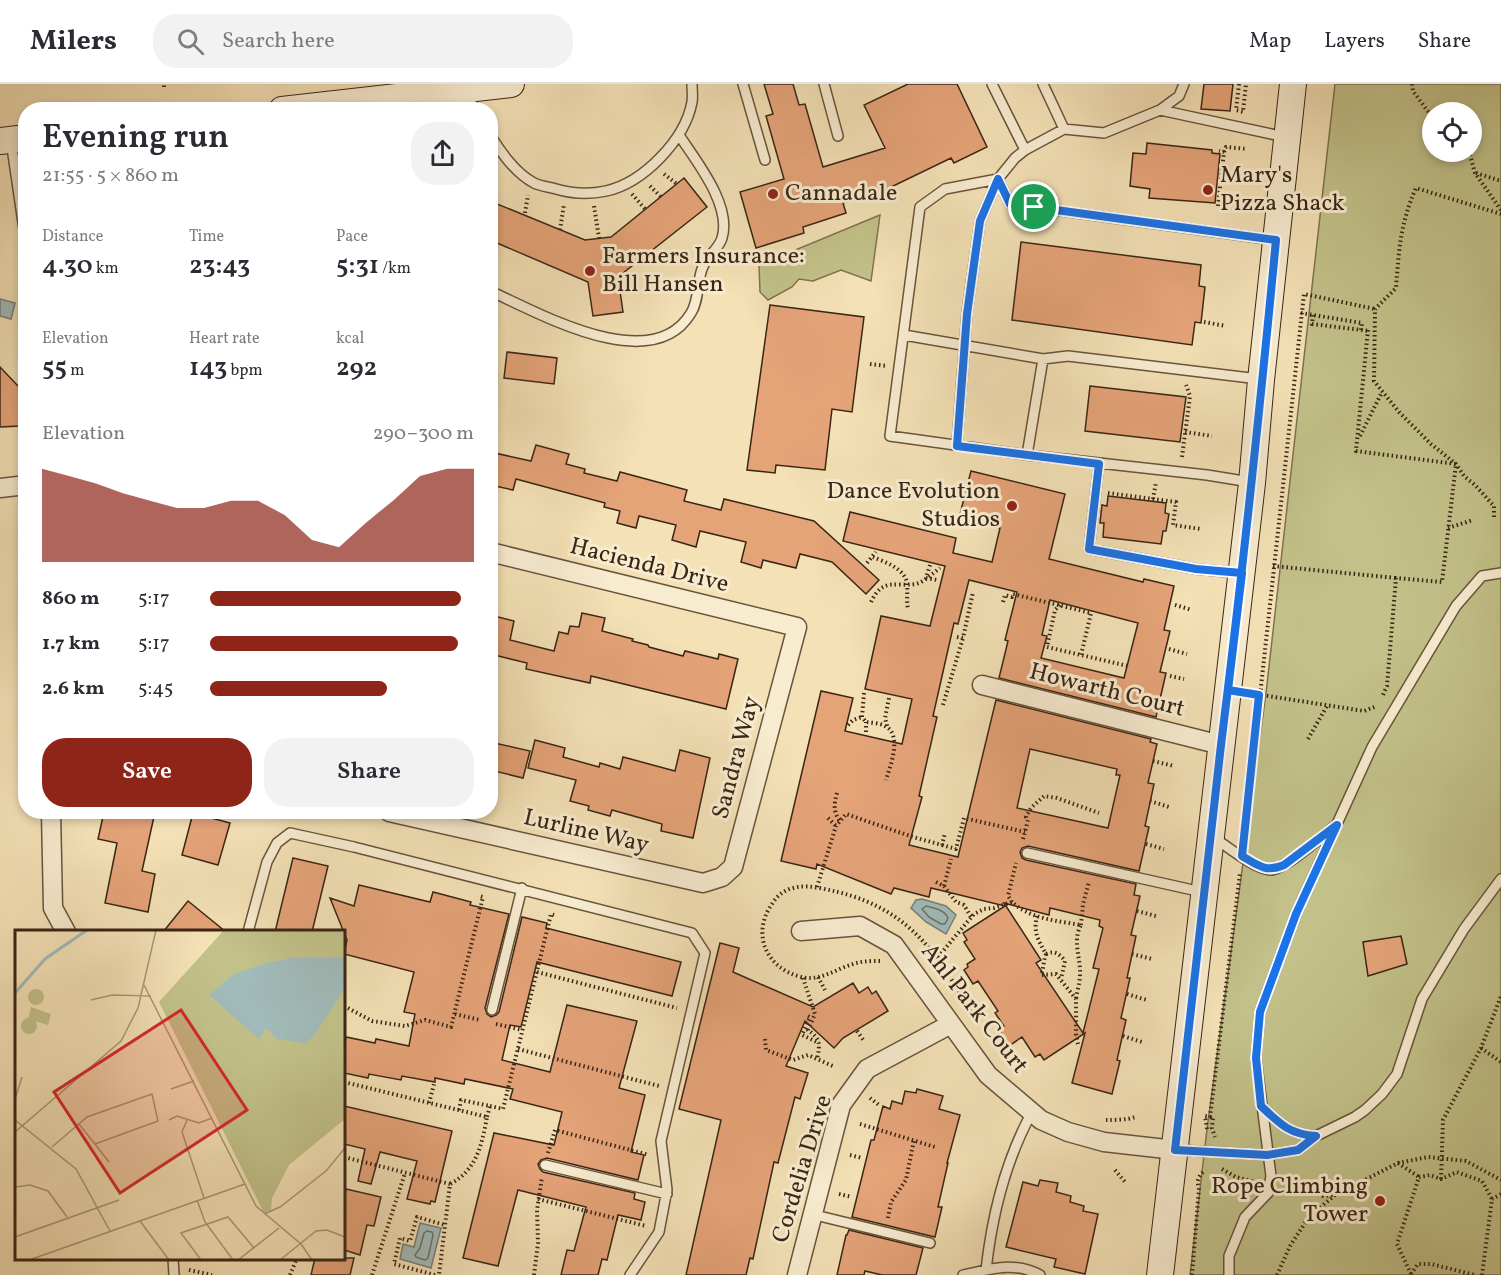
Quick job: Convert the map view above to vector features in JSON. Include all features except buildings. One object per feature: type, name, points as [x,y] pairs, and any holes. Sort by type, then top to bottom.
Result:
[{"type":"street","points":[[419,102],[470,99],[511,84]]},
{"type":"street","points":[[1160,1275],[1242,573],[1293,84]]},
{"type":"street","points":[[0,488],[18,486]]},
{"type":"street","name":"Hacienda Drive","points":[[498,554],[797,627]]},
{"type":"street","name":"Sandra Way","points":[[703,883],[722,878],[733,867],[797,627]]},
{"type":"street","name":"Howarth Court","points":[[982,685],[1221,745]]},
{"type":"street","points":[[51,819],[53,908],[65,930]]},
{"type":"street","name":"Lurline Way","points":[[420,819],[703,883]]},
{"type":"street","name":"Ahl Park Court","points":[[801,931],[860,926],[894,945],[988,1075],[1031,1114],[1041,1120],[1068,1132],[1104,1142],[1175,1150]]},
{"type":"street","name":"Cordelia Drive","points":[[797,1275],[841,1105],[867,1069],[951,1024]]},
{"type":"lane","points":[[498,148],[518,171],[534,183],[565,192],[608,191],[633,180],[670,148],[679,135],[692,103],[692,84]]},
{"type":"lane","points":[[743,84],[765,160]]},
{"type":"lane","points":[[824,84],[838,136]]},
{"type":"lane","points":[[992,84],[1025,150]]},
{"type":"lane","points":[[1043,84],[1064,129]]},
{"type":"lane","points":[[957,446],[967,314],[980,221],[998,179],[1015,158],[1025,150],[1064,129],[1104,133],[1160,110],[1179,96],[1184,84]]},
{"type":"lane","points":[[1160,110],[1287,138]]},
{"type":"lane","points":[[498,295],[579,332],[626,341],[652,340],[674,332],[692,312],[703,267],[722,240],[724,222],[714,190],[679,135]]},
{"type":"lane","points":[[12,140],[18,184]]},
{"type":"lane","points":[[998,179],[1010,204],[1276,240]]},
{"type":"lane","points":[[998,179],[945,189],[920,207],[890,436],[1099,464],[1207,475],[1252,483]]},
{"type":"lane","points":[[904,335],[1043,359],[1068,356],[1261,380]]},
{"type":"lane","points":[[1027,454],[1043,359]]},
{"type":"lane","points":[[1099,464],[1089,549],[1196,569],[1242,573]]},
{"type":"lane","points":[[1229,1275],[1229,1256],[1245,1216],[1268,1193],[1271,1176],[1256,1058],[1260,1012],[1296,914],[1372,747],[1456,606],[1482,576],[1501,573]]},
{"type":"lane","points":[[1211,836],[1269,870],[1284,865],[1337,825]]},
{"type":"lane","points":[[249,930],[267,862],[277,843],[290,833],[522,888],[692,933],[705,953],[661,1141],[667,1194],[659,1232],[630,1275]]},
{"type":"lane","points":[[1023,852],[1205,892]]},
{"type":"lane","points":[[1175,1150],[1267,1155],[1298,1150],[1316,1136],[1365,1110],[1382,1094],[1397,1074],[1422,999],[1464,929],[1501,879]]},
{"type":"lane","points":[[492,1010],[522,888]]},
{"type":"lane","points":[[1261,1106],[1288,1130],[1300,1135],[1316,1136]]},
{"type":"lane","points":[[986,1270],[993,1221],[1009,1160],[1031,1114]]},
{"type":"lane","points":[[545,1165],[667,1194]]},
{"type":"lane","points":[[811,1214],[930,1243]]},
{"type":"lane","points":[[173,1260],[174,1275]]},
{"type":"lane","points":[[963,1275],[1012,1266],[1024,1267],[1040,1275]]},
{"type":"path","points":[[1239,84],[1236,110],[1243,112],[1246,84]]},
{"type":"path","points":[[1412,84],[1413,91],[1422,103]]},
{"type":"path","points":[[1218,206],[1221,152],[1226,147],[1246,149]]},
{"type":"path","points":[[1472,162],[1475,173],[1501,212]]},
{"type":"path","points":[[1475,173],[1501,181]]},
{"type":"path","points":[[1456,464],[1356,451],[1371,331],[1375,309],[1396,288],[1400,237],[1416,188],[1501,212]]},
{"type":"path","points":[[560,230],[565,192]]},
{"type":"path","points":[[592,193],[599,238]]},
{"type":"path","points":[[1210,1117],[1242,856],[1304,294],[1375,309]]},
{"type":"path","points":[[1301,313],[1362,323],[1361,330]]},
{"type":"path","points":[[1313,315],[1312,324],[1371,331]]},
{"type":"path","points":[[1204,322],[1226,326]]},
{"type":"path","points":[[1371,331],[1374,381],[1431,444],[1456,464],[1464,476],[1494,506],[1494,517]]},
{"type":"path","points":[[1358,442],[1382,392]]},
{"type":"path","points":[[1180,473],[1190,396]]},
{"type":"path","points":[[1185,432],[1212,436]]},
{"type":"path","points":[[1273,566],[1442,582],[1456,464]]},
{"type":"path","points":[[1096,492],[1176,502],[1173,525],[1200,529]]},
{"type":"path","points":[[1448,528],[1473,520]]},
{"type":"path","points":[[867,564],[876,552]]},
{"type":"path","points":[[873,557],[904,574],[907,584],[908,609]]},
{"type":"path","points":[[926,578],[930,566]]},
{"type":"path","points":[[871,602],[875,593],[883,587],[918,584],[940,568]]},
{"type":"path","points":[[926,578],[937,580]]},
{"type":"path","points":[[1228,690],[1364,711],[1376,708],[1387,686],[1396,578]]},
{"type":"path","points":[[943,705],[973,592]]},
{"type":"path","points":[[1003,602],[1005,595],[1012,597],[1012,594],[1091,613],[1081,655]]},
{"type":"path","points":[[1060,605],[1055,610],[1047,647],[1128,666]]},
{"type":"path","points":[[1175,605],[1192,610]]},
{"type":"path","points":[[1169,648],[1187,654]]},
{"type":"path","points":[[1170,676],[1184,679]]},
{"type":"path","points":[[864,693],[862,717],[866,722],[866,732]]},
{"type":"path","points":[[886,780],[894,753],[893,739],[885,718],[889,698]]},
{"type":"path","points":[[1308,739],[1326,705]]},
{"type":"path","points":[[848,725],[853,720],[862,717]]},
{"type":"path","points":[[866,722],[883,724],[887,727]]},
{"type":"path","points":[[1154,761],[1174,766]]},
{"type":"path","points":[[837,793],[834,804],[835,814],[840,821]]},
{"type":"path","points":[[1022,842],[1028,820],[1026,817],[1031,808],[1044,796],[1057,798],[1099,813]]},
{"type":"path","points":[[1150,801],[1169,807]]},
{"type":"path","points":[[888,969],[880,960],[865,961],[818,977],[803,978],[779,967],[764,949],[762,926],[770,906],[785,891],[795,887],[817,887],[836,826],[846,813],[913,837],[956,849],[964,818],[1025,832]]},
{"type":"path","points":[[828,818],[836,826]]},
{"type":"path","points":[[942,845],[945,833]]},
{"type":"path","points":[[1146,844],[1164,849]]},
{"type":"path","points":[[1023,852],[1008,896],[1012,902],[1017,907],[1037,916],[1081,925]]},
{"type":"path","points":[[944,886],[951,859]]},
{"type":"path","points":[[1078,1044],[1076,999],[1080,974],[1078,929],[1081,925],[1083,904],[1090,878]]},
{"type":"path","points":[[936,882],[944,886],[956,902],[964,905],[971,917]]},
{"type":"path","points":[[345,1007],[372,1021],[405,1026],[425,1020],[451,1028],[483,897],[472,894]]},
{"type":"path","points":[[983,1034],[957,985],[938,957],[971,917],[984,909],[1012,902]]},
{"type":"path","points":[[1137,910],[1156,916]]},
{"type":"path","points":[[459,1110],[461,1100],[503,1109],[551,914],[562,917]]},
{"type":"path","points":[[1037,916],[1034,926],[1036,937],[1046,954],[1041,975],[1056,974],[1076,999]]},
{"type":"path","points":[[1046,954],[1054,953],[1061,956],[1065,962],[1061,980]]},
{"type":"path","points":[[1132,954],[1152,959]]},
{"type":"path","points":[[537,972],[678,1008]]},
{"type":"path","points":[[818,977],[825,990]]},
{"type":"path","points":[[803,978],[815,1014],[808,1029],[818,1037],[820,1044],[818,1059]]},
{"type":"path","points":[[1127,994],[1147,1000]]},
{"type":"path","points":[[1441,1179],[1443,1120],[1481,1048],[1501,996]]},
{"type":"path","points":[[675,1019],[680,998]]},
{"type":"path","points":[[808,1016],[810,1017],[802,1035],[820,1044]]},
{"type":"path","points":[[858,1031],[864,1041]]},
{"type":"path","points":[[1122,1036],[1142,1042]]},
{"type":"path","points":[[765,1039],[766,1050],[793,1060],[808,1055],[835,1067]]},
{"type":"path","points":[[1481,1048],[1501,1062]]},
{"type":"path","points":[[518,1049],[659,1086]]},
{"type":"path","points":[[657,1097],[662,1075]]},
{"type":"path","points":[[345,1082],[488,1117]]},
{"type":"path","points":[[429,1103],[434,1084]]},
{"type":"path","points":[[869,1097],[879,1106]]},
{"type":"path","points":[[345,1157],[450,1184],[458,1180],[472,1166],[480,1149],[490,1106]]},
{"type":"path","points":[[1207,1129],[1205,1116],[1213,1117],[1212,1128],[1215,1137]]},
{"type":"path","points":[[1100,1119],[1128,1120],[1135,1117]]},
{"type":"path","points":[[860,1124],[935,1147]]},
{"type":"path","points":[[534,1275],[538,1243],[538,1199],[555,1130],[649,1155],[648,1148]]},
{"type":"path","points":[[885,1232],[891,1202],[906,1180],[914,1140]]},
{"type":"path","points":[[850,1155],[862,1158]]},
{"type":"path","points":[[1277,1275],[1290,1246],[1309,1217],[1335,1195],[1398,1163],[1428,1156],[1442,1157],[1466,1161],[1501,1180]]},
{"type":"path","points":[[1398,1163],[1419,1177],[1430,1175],[1441,1179],[1457,1172],[1482,1181],[1492,1199],[1482,1275]]},
{"type":"path","points":[[1222,1169],[1236,1177],[1258,1183]]},
{"type":"path","points":[[1115,1170],[1125,1182]]},
{"type":"path","points":[[1192,1275],[1197,1183],[1199,1176],[1205,1170]]},
{"type":"path","points":[[372,1275],[405,1173]]},
{"type":"path","points":[[1419,1177],[1396,1244],[1411,1274],[1418,1264],[1431,1264],[1475,1275]]},
{"type":"path","points":[[445,1225],[417,1217],[410,1241],[400,1238],[394,1264],[437,1275],[445,1225],[450,1184]]},
{"type":"path","points":[[1282,1189],[1307,1189],[1323,1196],[1335,1195]]},
{"type":"path","points":[[839,1194],[852,1197]]},
{"type":"path","points":[[1492,1199],[1501,1194]]},
{"type":"path","points":[[538,1199],[649,1227]]},
{"type":"path","points":[[290,1275],[296,1260]]},
{"type":"path","points":[[182,1268],[212,1275]]},
{"type":"shaded area","points":[[1335,84],[1501,84],[1501,1275],[1190,1275],[1207,1129],[1266,693]]},
{"type":"shaded area","points":[[880,215],[871,281],[841,270],[813,281],[799,279],[792,287],[768,300],[760,292],[759,265]]},
{"type":"water","points":[[0,299],[15,303],[11,319],[0,316]]},
{"type":"water","points":[[922,899],[946,906],[956,915],[946,934],[926,922],[911,908],[916,900]]},
{"type":"water","points":[[420,1223],[441,1228],[431,1268],[400,1259],[403,1244],[414,1247]]},
{"type":"place","name":"Mary's Pizza Shack","points":[[1208,190]]},
{"type":"place","name":"Cannadale","points":[[773,194]]},
{"type":"place","name":"Farmers Insurance: Bill Hansen","points":[[590,271]]},
{"type":"place","name":"Dance Evolution Studios","points":[[1012,506]]},
{"type":"place","name":"Rope Climbing Tower","points":[[1380,1201]]},
{"type":"route","points":[[1034,207],[1010,204],[998,179],[980,221],[967,314],[957,446],[1099,464],[1089,549],[1196,569],[1242,573],[1228,690],[1259,695],[1242,856],[1269,870],[1276,868],[1284,865],[1337,825],[1296,914],[1260,1012],[1256,1058],[1261,1106],[1288,1130],[1300,1135],[1316,1136],[1298,1150],[1267,1155],[1175,1150],[1221,745],[1242,573],[1252,483],[1276,240],[1034,207]]}]
